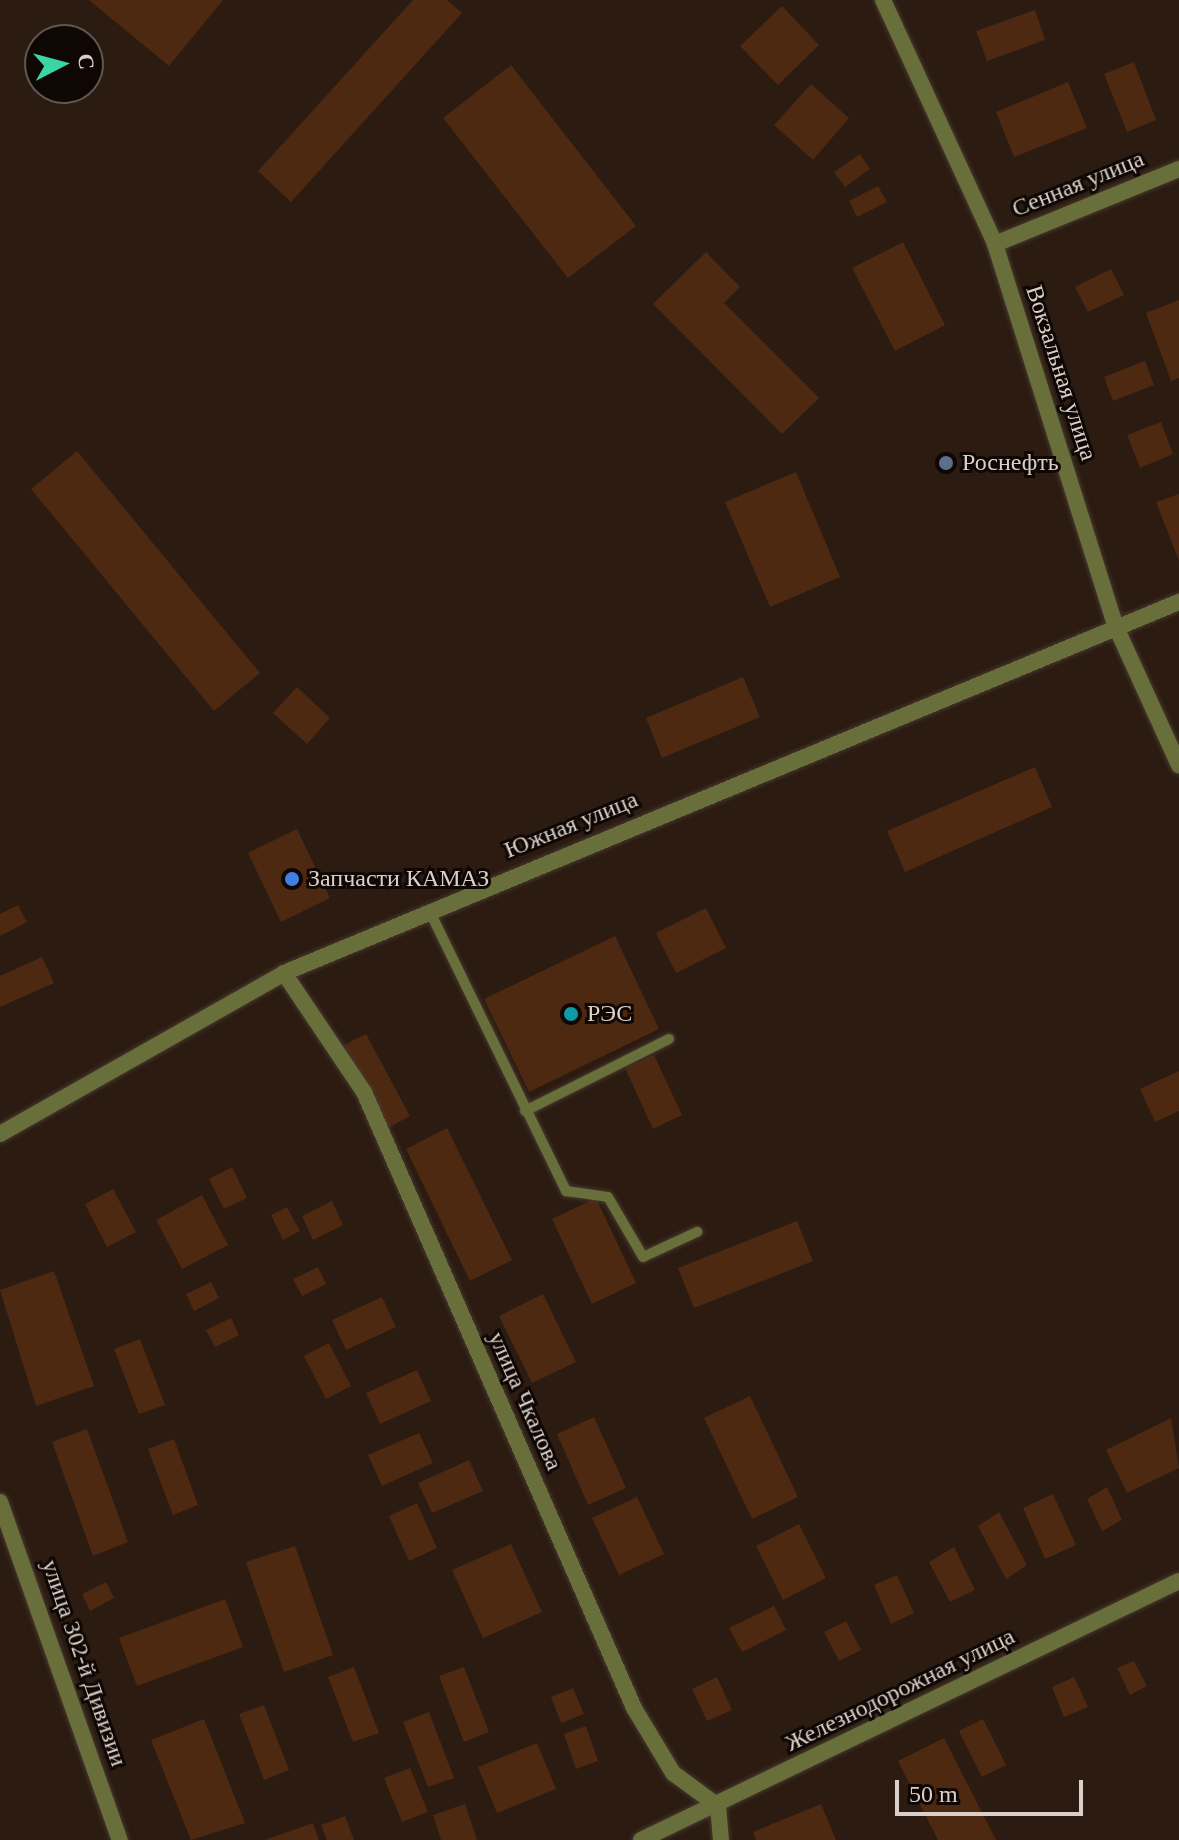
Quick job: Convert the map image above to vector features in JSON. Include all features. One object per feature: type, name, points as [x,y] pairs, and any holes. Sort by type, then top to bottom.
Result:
[{"type":"street","name":"Вокзальная улица","points":[[883,0],[995,244],[1116,627],[1179,765]]},
{"type":"street","name":"Сенная улица","points":[[995,244],[1179,169]]},
{"type":"street","name":"Южная улица","points":[[0,1134],[284,973],[429,910],[1179,602]]},
{"type":"street","name":"улица Чкалова","points":[[284,973],[364,1092],[634,1708],[673,1773],[718,1806]]},
{"type":"street","name":"улица 302-й Дивизии","points":[[0,1502],[120,1840]]},
{"type":"street","name":"Железнодорожная улица","points":[[641,1840],[718,1806],[1179,1581]]},
{"type":"street","points":[[718,1806],[721,1840]]},
{"type":"lane","points":[[429,910],[566,1191],[608,1197],[643,1257],[697,1232]]},
{"type":"lane","points":[[525,1111],[669,1039]]},
{"type":"building","points":[[89,0],[223,0],[169,66]]},
{"type":"building","points":[[413,0],[447,0],[462,13],[291,202],[258,171]]},
{"type":"building","points":[[782,6],[819,45],[778,85],[740,46]]},
{"type":"building","points":[[1035,10],[1045,40],[987,61],[976,31]]},
{"type":"building","points":[[1134,62],[1156,120],[1127,132],[1104,74]]},
{"type":"building","points":[[511,65],[636,226],[568,278],[443,118]]},
{"type":"building","points":[[1068,82],[1087,128],[1014,157],[996,112]]},
{"type":"building","points":[[811,84],[849,118],[813,160],[774,125]]},
{"type":"building","points":[[860,154],[870,169],[845,187],[834,172]]},
{"type":"building","points":[[878,186],[887,202],[857,217],[849,201]]},
{"type":"building","points":[[903,242],[945,325],[895,351],[852,268]]},
{"type":"building","points":[[706,252],[740,287],[724,303],[819,398],[782,434],[653,304]]},
{"type":"building","points":[[1111,269],[1124,295],[1088,312],[1075,287]]},
{"type":"building","points":[[1179,300],[1179,378],[1171,381],[1146,313]]},
{"type":"building","points":[[1145,361],[1154,385],[1113,401],[1104,377]]},
{"type":"building","points":[[1161,422],[1173,454],[1140,468],[1127,435]]},
{"type":"building","points":[[77,451],[260,673],[214,711],[31,489]]},
{"type":"building","points":[[796,472],[840,577],[770,607],[725,502]]},
{"type":"building","points":[[1179,494],[1179,561],[1156,502]]},
{"type":"building","points":[[743,677],[760,717],[662,758],[646,718]]},
{"type":"building","points":[[297,687],[330,718],[307,744],[273,713]]},
{"type":"building","points":[[1035,767],[1052,807],[905,872],[887,831]]},
{"type":"building","points":[[297,829],[330,898],[281,922],[248,853]]},
{"type":"building","points":[[18,905],[27,922],[0,936],[0,914]]},
{"type":"building","points":[[706,908],[726,948],[676,973],[656,933]]},
{"type":"building","name":"РЭС","points":[[615,936],[659,1029],[529,1092],[484,999]]},
{"type":"building","points":[[42,957],[54,983],[0,1007],[0,976]]},
{"type":"building","points":[[366,1034],[410,1116],[388,1128],[344,1045]]},
{"type":"building","points":[[654,1055],[682,1115],[653,1129],[625,1068]]},
{"type":"building","points":[[1179,1071],[1179,1111],[1155,1122],[1140,1089]]},
{"type":"building","points":[[447,1128],[512,1260],[470,1281],[406,1149]]},
{"type":"building","points":[[232,1167],[247,1198],[224,1209],[209,1179]]},
{"type":"building","points":[[113,1189],[136,1232],[107,1247],[85,1204]]},
{"type":"building","points":[[202,1195],[228,1245],[182,1269],[156,1220]]},
{"type":"building","points":[[596,1198],[636,1283],[592,1304],[552,1219]]},
{"type":"building","points":[[332,1201],[343,1225],[313,1240],[302,1216]]},
{"type":"building","points":[[287,1207],[300,1231],[283,1240],[271,1215]]},
{"type":"building","points":[[797,1221],[813,1261],[694,1308],[678,1268]]},
{"type":"building","points":[[318,1267],[326,1284],[302,1296],[293,1279]]},
{"type":"building","points":[[54,1271],[94,1386],[36,1406],[0,1290]]},
{"type":"building","points":[[211,1282],[219,1298],[194,1311],[186,1294]]},
{"type":"building","points":[[543,1294],[576,1362],[532,1383],[499,1316]]},
{"type":"building","points":[[382,1297],[396,1327],[346,1350],[332,1320]]},
{"type":"building","points":[[231,1318],[239,1335],[215,1347],[206,1330]]},
{"type":"building","points":[[140,1339],[165,1405],[139,1414],[114,1349]]},
{"type":"building","points":[[329,1343],[351,1386],[326,1399],[304,1356]]},
{"type":"building","points":[[417,1370],[431,1401],[380,1424],[366,1393]]},
{"type":"building","points":[[750,1396],[798,1497],[752,1519],[704,1418]]},
{"type":"building","points":[[594,1417],[626,1488],[588,1505],[557,1434]]},
{"type":"building","points":[[1171,1418],[1179,1468],[1127,1493],[1106,1450]]},
{"type":"building","points":[[87,1429],[128,1542],[93,1556],[52,1442]]},
{"type":"building","points":[[419,1433],[433,1463],[382,1486],[368,1455]]},
{"type":"building","points":[[174,1439],[198,1505],[173,1515],[148,1449]]},
{"type":"building","points":[[469,1460],[483,1491],[432,1513],[418,1483]]},
{"type":"building","points":[[1107,1487],[1122,1520],[1102,1531],[1087,1499]]},
{"type":"building","points":[[1053,1494],[1076,1545],[1045,1559],[1023,1508]]},
{"type":"building","points":[[637,1497],[664,1554],[619,1575],[592,1518]]},
{"type":"building","points":[[417,1503],[437,1548],[409,1561],[389,1516]]},
{"type":"building","points":[[999,1512],[1027,1565],[1006,1579],[978,1526]]},
{"type":"building","points":[[799,1524],[826,1578],[783,1600],[756,1546]]},
{"type":"building","points":[[511,1544],[542,1612],[483,1638],[452,1570]]},
{"type":"building","points":[[295,1546],[333,1655],[284,1672],[246,1562]]},
{"type":"building","points":[[954,1547],[975,1590],[950,1602],[929,1562]]},
{"type":"building","points":[[897,1575],[914,1613],[891,1624],[874,1585]]},
{"type":"building","points":[[106,1582],[114,1598],[90,1611],[82,1594]]},
{"type":"building","points":[[225,1599],[243,1647],[137,1686],[119,1638]]},
{"type":"building","points":[[774,1606],[786,1630],[742,1652],[729,1628]]},
{"type":"building","points":[[846,1621],[861,1650],[839,1661],[824,1632]]},
{"type":"building","points":[[1134,1661],[1147,1686],[1130,1695],[1117,1668]]},
{"type":"building","points":[[354,1667],[379,1733],[353,1742],[328,1677]]},
{"type":"building","points":[[464,1667],[489,1732],[464,1742],[439,1676]]},
{"type":"building","points":[[717,1677],[732,1710],[707,1721],[692,1689]]},
{"type":"building","points":[[1074,1677],[1088,1707],[1064,1717],[1052,1687]]},
{"type":"building","points":[[573,1688],[584,1714],[561,1723],[551,1697]]},
{"type":"building","points":[[264,1705],[289,1770],[264,1780],[239,1714]]},
{"type":"building","points":[[429,1712],[454,1778],[428,1787],[403,1722]]},
{"type":"building","points":[[204,1719],[245,1823],[191,1840],[151,1740]]},
{"type":"building","points":[[983,1719],[1006,1765],[982,1777],[959,1731]]},
{"type":"building","points":[[586,1726],[598,1761],[576,1769],[564,1734]]},
{"type":"building","points":[[944,1738],[996,1840],[938,1840],[898,1761]]},
{"type":"building","points":[[537,1743],[556,1789],[497,1813],[478,1767]]},
{"type":"building","points":[[410,1768],[428,1812],[402,1822],[384,1778]]},
{"type":"building","points":[[465,1804],[477,1840],[441,1840],[433,1815]]},
{"type":"building","points":[[821,1804],[836,1840],[756,1840],[753,1832]]},
{"type":"building","points":[[345,1816],[354,1840],[327,1840],[321,1825]]},
{"type":"building","points":[[313,1823],[319,1840],[265,1840]]},
{"type":"place","name":"Роснефть","points":[[946,463]]},
{"type":"place","name":"Запчасти КАМАЗ","points":[[292,879]]},
{"type":"place","name":"РЭС","points":[[571,1014]]}]
